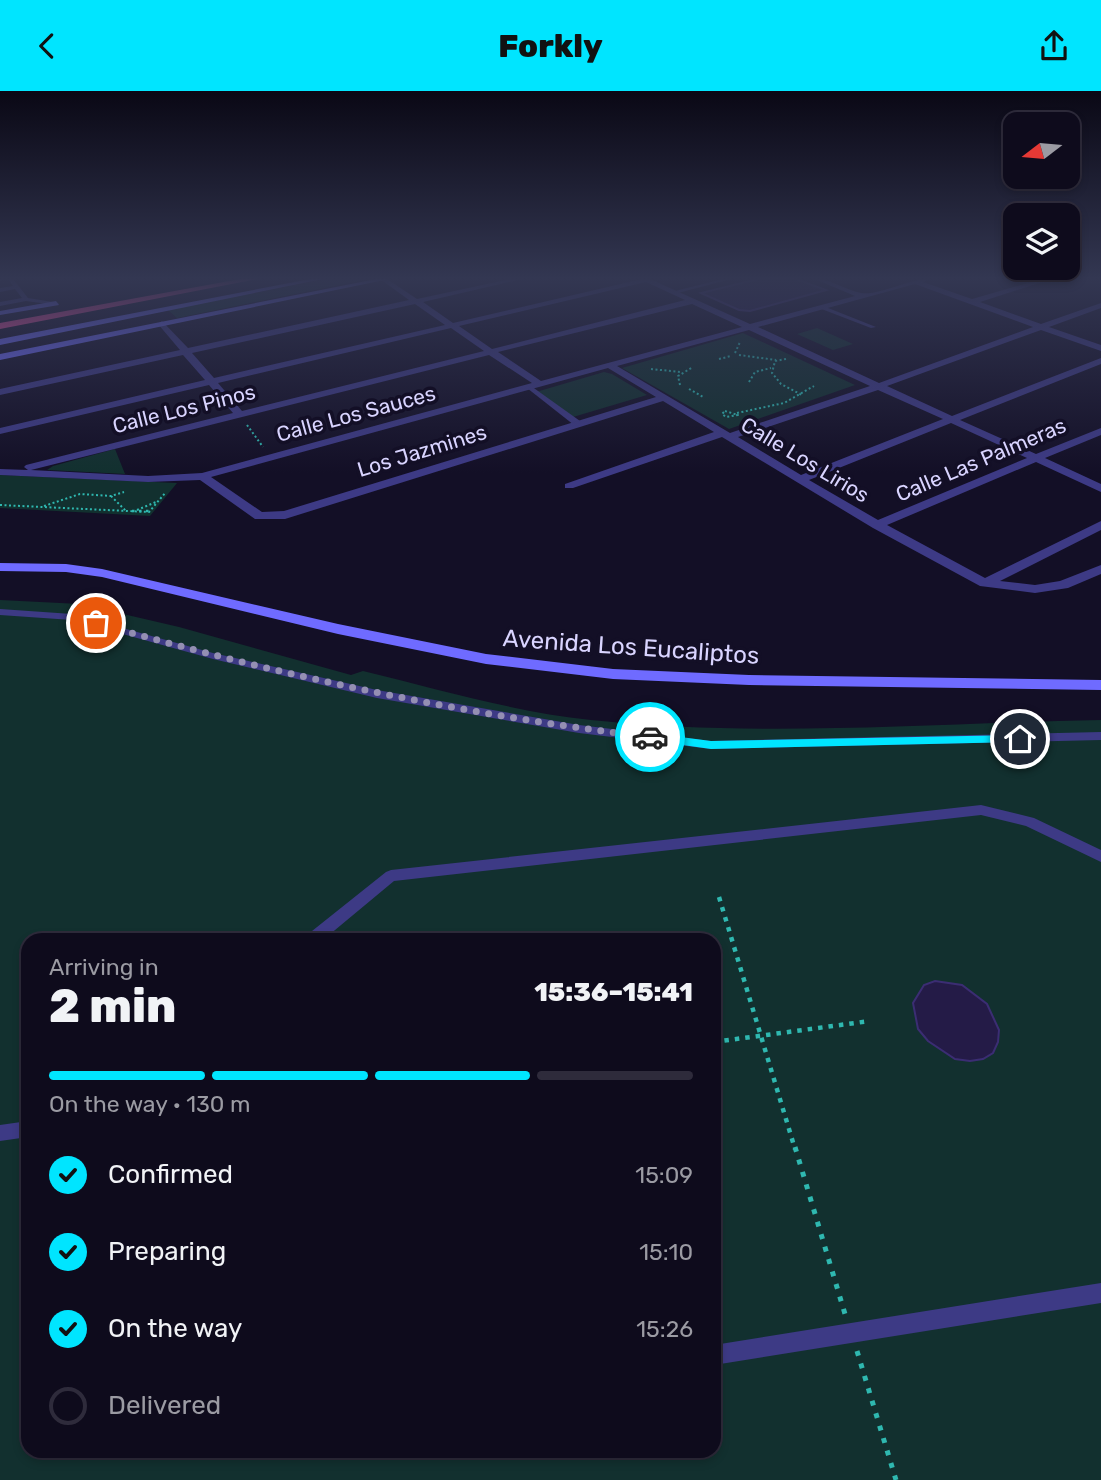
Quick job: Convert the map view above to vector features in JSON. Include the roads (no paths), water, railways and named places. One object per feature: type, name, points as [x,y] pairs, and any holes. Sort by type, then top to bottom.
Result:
[{"type":"street","points":[[0,357],[65,344]]},
{"type":"street","points":[[180,344],[240,415]]},
{"type":"street","points":[[0,392],[219,344]]},
{"type":"street","points":[[0,431],[372,344]]},
{"type":"street","points":[[481,344],[534,385]]},
{"type":"street","name":"Calle Los Pinos","points":[[5,472],[525,344]]},
{"type":"street","name":"Calle Los Sauces","points":[[5,472],[148,479],[202,476],[684,344]]},
{"type":"street","points":[[787,344],[1101,488]]},
{"type":"street","points":[[569,486],[879,386],[992,344]]},
{"type":"street","points":[[800,479],[1101,361]]},
{"type":"street","name":"Calle Los Lirios","points":[[609,365],[877,525],[985,583]]},
{"type":"street","name":"Los Jazmines","points":[[202,476],[259,516],[285,515],[663,398]]},
{"type":"street","name":"Calle Las Palmeras","points":[[877,525],[1101,431]]},
{"type":"street","points":[[985,583],[1101,525]]},
{"type":"street","name":"Avenida Los Eucaliptos","points":[[0,567],[66,568],[102,573],[338,629],[473,656],[613,674],[749,680],[1101,685]]},
{"type":"street","points":[[985,583],[1035,589],[1063,585],[1101,569]]},
{"type":"lane","points":[[534,385],[577,423]]},
{"type":"lane","points":[[0,612],[72,617],[213,656],[377,694],[579,729],[711,745],[1101,736]]},
{"type":"lane","points":[[321,933],[391,876],[981,810],[1030,822],[1101,856]]},
{"type":"lane","points":[[0,1133],[21,1130]]},
{"type":"lane","points":[[721,1354],[1101,1293]]}]
